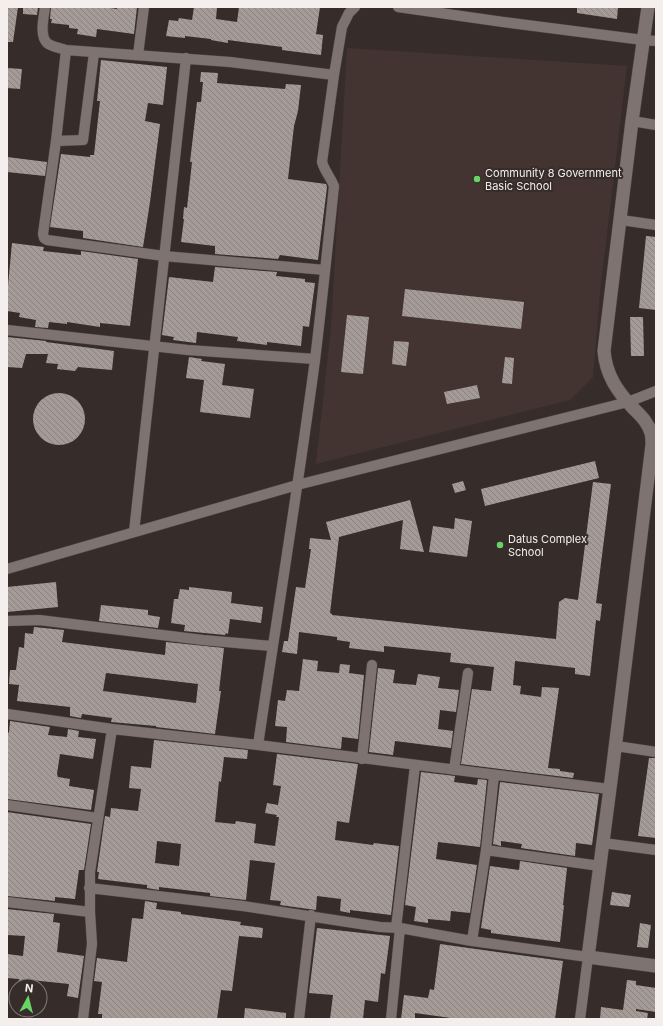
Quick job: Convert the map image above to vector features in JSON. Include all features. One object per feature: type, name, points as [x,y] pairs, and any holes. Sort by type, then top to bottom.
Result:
[{"type":"street","points":[[45,7],[43,26],[44,37],[47,42],[66,50],[230,62],[334,75]]},
{"type":"street","points":[[138,55],[144,7]]},
{"type":"street","points":[[258,745],[315,359],[325,270],[334,186],[331,177],[324,171],[322,162],[342,27],[349,13],[356,7]]},
{"type":"street","points":[[398,7],[462,12],[650,40]]},
{"type":"street","points":[[580,1019],[609,789],[616,746],[652,445],[651,432],[646,421],[628,402],[611,379],[605,363],[604,351],[632,121],[650,40],[648,7]]},
{"type":"street","points":[[66,50],[56,141],[43,234],[44,238],[47,240],[164,256],[325,270]]},
{"type":"street","points":[[56,141],[83,140],[94,52]]},
{"type":"street","points":[[134,532],[186,58]]},
{"type":"street","points":[[632,121],[656,125]]},
{"type":"street","points":[[621,220],[656,225]]},
{"type":"street","points":[[7,330],[188,350],[315,359]]},
{"type":"street","points":[[7,568],[297,485],[628,402],[656,391]]},
{"type":"street","points":[[7,621],[40,620],[203,640],[272,646]]},
{"type":"street","points":[[362,759],[372,665]]},
{"type":"street","points":[[454,770],[468,673]]},
{"type":"street","points":[[7,714],[112,729],[258,745],[415,766],[609,789]]},
{"type":"street","points":[[83,1019],[92,944],[89,888],[90,872],[112,729]]},
{"type":"street","points":[[616,746],[656,752]]},
{"type":"street","points":[[391,1019],[398,928],[415,766]]},
{"type":"street","points":[[472,941],[486,850],[494,775]]},
{"type":"street","points":[[7,805],[98,818]]},
{"type":"street","points":[[603,843],[656,850]]},
{"type":"street","points":[[486,850],[600,866]]},
{"type":"street","points":[[89,888],[311,915],[472,941],[656,966]]},
{"type":"street","points":[[7,902],[90,912]]},
{"type":"street","points":[[299,1019],[311,915]]},
{"type":"shaded area","name":"Community 8 Government Basic School","points":[[347,48],[627,66],[600,292],[593,377],[570,400],[316,464],[331,328]]},
{"type":"building","points":[[7,7],[18,7],[13,42],[7,42]]},
{"type":"building","points":[[23,7],[38,7],[37,15],[23,14]]},
{"type":"building","points":[[51,7],[104,7],[117,9],[117,7],[137,7],[134,34],[97,29],[96,37],[77,34],[78,29],[69,28],[69,25],[51,23]]},
{"type":"building","points":[[194,7],[217,7],[216,19],[237,22],[239,7],[320,7],[316,34],[323,35],[321,55],[282,50],[282,47],[228,40],[228,43],[211,39],[185,36],[185,38],[166,36],[169,20],[178,21],[179,18],[192,20]]},
{"type":"building","points":[[577,7],[618,7],[617,19],[577,13]]},
{"type":"building","points":[[101,60],[167,67],[163,105],[148,103],[145,121],[160,124],[143,247],[83,238],[83,231],[50,227],[61,154],[90,157],[90,155],[94,155],[100,101],[97,101]]},
{"type":"building","points":[[7,68],[22,69],[20,89],[7,88]]},
{"type":"building","points":[[201,72],[218,73],[217,83],[285,89],[286,84],[301,85],[298,111],[294,126],[288,179],[326,184],[327,187],[318,260],[280,255],[278,259],[215,254],[215,246],[181,242],[184,207],[187,208],[192,162],[190,162],[197,102],[201,102],[203,82],[200,82]]},
{"type":"building","points":[[7,157],[47,162],[45,176],[7,172]]},
{"type":"building","points":[[646,236],[656,237],[656,310],[639,308]]},
{"type":"building","points":[[12,243],[44,247],[43,251],[81,255],[81,251],[138,259],[130,326],[100,323],[100,327],[67,322],[67,324],[49,322],[48,328],[35,327],[36,320],[19,317],[20,313],[7,311]]},
{"type":"building","points":[[215,267],[277,272],[276,276],[305,279],[305,282],[315,283],[309,327],[303,326],[301,346],[267,342],[267,345],[237,341],[238,337],[197,332],[196,343],[173,340],[174,337],[162,335],[169,277],[213,282]]},
{"type":"building","points":[[405,289],[524,302],[521,329],[402,316]]},
{"type":"building","points":[[347,315],[369,317],[363,374],[341,372]]},
{"type":"building","points":[[630,317],[643,317],[644,356],[631,356]]},
{"type":"building","points":[[7,337],[114,351],[112,370],[78,367],[75,371],[57,369],[58,364],[46,363],[48,354],[26,354],[22,368],[7,367]]},
{"type":"building","points":[[394,341],[409,342],[406,366],[392,364]]},
{"type":"building","points":[[189,357],[202,359],[201,361],[225,364],[222,385],[254,389],[250,418],[200,412],[204,380],[186,378]]},
{"type":"building","points":[[505,357],[514,358],[512,384],[502,383]]},
{"type":"building","points":[[477,385],[480,398],[447,404],[444,392]]},
{"type":"building","points":[[59,393],[73,397],[81,405],[85,419],[81,433],[73,441],[59,445],[45,441],[37,433],[33,419],[37,405],[45,397]]},
{"type":"building","points":[[595,461],[599,478],[485,506],[481,489]]},
{"type":"building","points":[[463,481],[466,490],[455,493],[452,484]]},
{"type":"building","points":[[593,482],[611,484],[596,603],[602,604],[600,621],[596,620],[590,676],[575,674],[575,668],[515,661],[513,685],[521,686],[520,694],[541,697],[542,687],[559,688],[548,768],[560,769],[560,771],[574,773],[573,778],[461,764],[472,689],[491,691],[494,667],[450,662],[451,653],[384,646],[384,652],[349,648],[350,642],[337,640],[337,637],[299,632],[297,654],[282,652],[284,641],[288,641],[296,587],[305,588],[311,549],[309,549],[310,538],[331,540],[326,522],[410,500],[424,552],[400,549],[403,520],[339,537],[330,613],[332,615],[556,639],[559,602],[565,598],[578,600]]},
{"type":"building","points":[[455,518],[472,521],[467,557],[429,552],[433,526],[454,529]]},
{"type":"building","points":[[56,582],[58,607],[7,612],[7,587]]},
{"type":"building","points":[[189,587],[232,592],[231,603],[263,607],[261,623],[230,619],[228,634],[226,633],[225,635],[184,631],[185,625],[171,623],[174,599],[178,599],[180,589],[189,590]]},
{"type":"building","points":[[101,605],[148,610],[148,615],[160,617],[158,628],[99,621]]},
{"type":"building","points":[[34,627],[64,630],[62,642],[165,655],[166,642],[224,648],[219,691],[221,691],[215,734],[111,722],[112,718],[82,714],[81,718],[70,716],[70,707],[17,701],[19,685],[9,684],[10,670],[16,670],[19,647],[24,648],[25,633],[33,634]],"holes":[[[106,673],[198,684],[196,703],[103,691]]]},
{"type":"building","points":[[303,659],[318,661],[317,671],[339,673],[340,664],[350,665],[349,673],[364,675],[358,739],[342,737],[341,749],[286,742],[287,727],[275,726],[278,700],[285,701],[287,690],[299,691]]},
{"type":"building","points":[[378,668],[395,670],[393,683],[416,685],[418,674],[440,677],[438,688],[459,690],[456,712],[440,710],[438,729],[453,731],[451,748],[395,741],[393,755],[369,752]]},
{"type":"building","points":[[10,721],[50,727],[48,735],[67,737],[68,729],[79,731],[78,737],[96,739],[93,759],[60,754],[57,774],[58,777],[70,779],[69,786],[94,790],[91,810],[7,799],[7,732],[9,733]]},
{"type":"building","points":[[154,740],[248,750],[247,759],[224,757],[221,782],[219,781],[215,822],[235,824],[236,821],[256,824],[254,843],[275,846],[279,817],[276,817],[277,815],[265,813],[267,803],[278,805],[281,786],[273,785],[277,754],[358,764],[349,823],[337,821],[335,840],[373,845],[374,843],[399,846],[391,915],[350,910],[350,913],[340,911],[341,899],[317,896],[316,910],[280,905],[281,901],[270,900],[275,863],[250,860],[246,900],[210,896],[210,893],[159,887],[159,890],[147,888],[147,885],[98,879],[99,872],[97,872],[105,816],[110,817],[111,808],[138,811],[141,789],[129,788],[131,766],[151,768]],"holes":[[[157,841],[181,844],[179,866],[155,863]]]},
{"type":"building","points":[[649,758],[656,758],[656,838],[638,836]]},
{"type":"building","points":[[421,772],[455,776],[454,782],[477,785],[478,779],[487,780],[480,847],[438,842],[436,859],[477,865],[470,913],[451,911],[450,921],[428,919],[428,923],[414,921],[416,907],[405,905]]},
{"type":"building","points":[[500,782],[599,794],[592,845],[576,843],[575,856],[521,848],[522,844],[501,841],[501,846],[493,844]]},
{"type":"building","points":[[7,812],[91,824],[84,870],[79,870],[75,899],[55,897],[55,901],[7,896]]},
{"type":"building","points":[[520,861],[567,868],[560,942],[491,933],[491,930],[481,928],[490,866],[519,870]]},
{"type":"building","points":[[612,892],[631,895],[629,907],[610,905]]},
{"type":"building","points":[[145,901],[157,903],[156,909],[241,922],[240,925],[263,928],[262,938],[239,936],[232,991],[221,990],[217,1019],[102,1019],[102,1014],[98,1014],[102,982],[94,981],[97,958],[127,962],[132,918],[143,919]]},
{"type":"building","points":[[7,909],[54,914],[53,922],[60,923],[57,952],[84,956],[78,998],[67,996],[69,984],[48,982],[48,978],[7,978],[7,954],[23,956],[25,936],[7,935]]},
{"type":"building","points":[[640,923],[651,925],[648,948],[637,947]]},
{"type":"building","points":[[317,928],[390,936],[385,974],[381,973],[378,1002],[365,1000],[363,1019],[330,1019],[333,995],[309,993]]},
{"type":"building","points":[[440,944],[563,961],[555,1019],[458,1019],[415,1013],[415,1019],[401,1019],[404,995],[428,998],[430,989],[434,990]]},
{"type":"building","points":[[627,980],[636,981],[636,985],[656,988],[656,1012],[636,1009],[636,1011],[648,1013],[647,1019],[600,1019],[601,1007],[623,1010]]},
{"type":"building","points":[[245,1008],[286,1013],[286,1019],[244,1019]]},
{"type":"place","name":"Community 8 Government Basic School","points":[[477,179]]},
{"type":"place","name":"Datus Complex School","points":[[500,545]]}]
